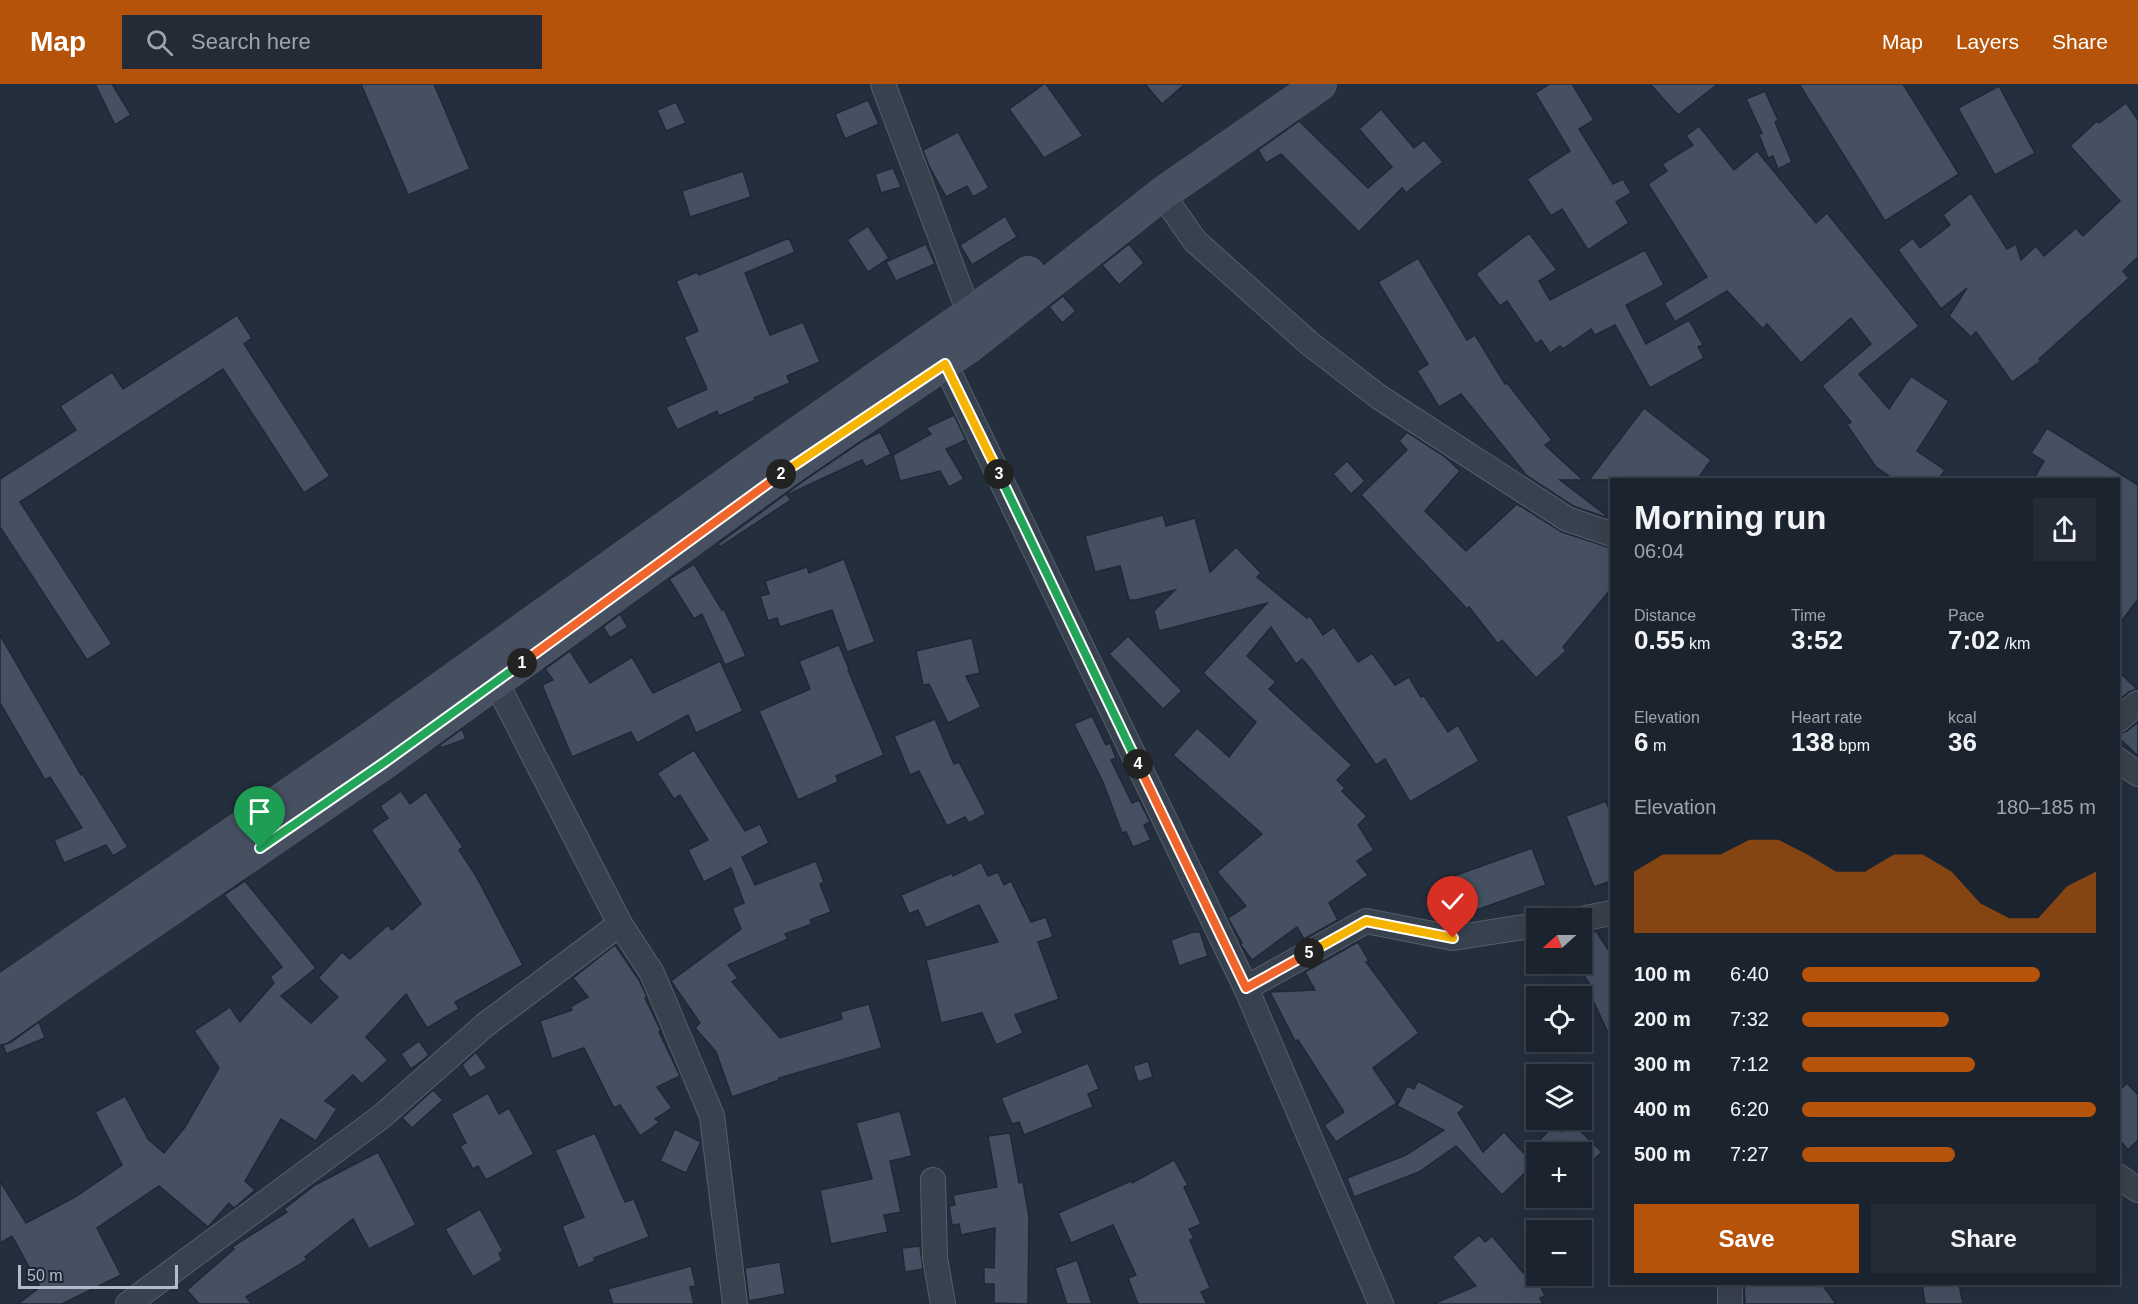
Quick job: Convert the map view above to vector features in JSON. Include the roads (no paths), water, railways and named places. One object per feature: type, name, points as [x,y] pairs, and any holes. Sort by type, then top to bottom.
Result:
[{"type":"street","points":[[883,84],[970,315]]},
{"type":"street","points":[[0,1028],[72,976],[385,762],[496,682],[970,315],[1297,84]]},
{"type":"street","points":[[0,994],[784,457],[945,364],[1162,194],[1320,84]]},
{"type":"street","points":[[1162,194],[1195,241],[1309,343],[1344,370],[1389,403],[1567,519],[1610,534]]},
{"type":"street","points":[[945,364],[1246,988],[1381,1304]]},
{"type":"street","points":[[496,682],[620,924],[652,973],[712,1116],[735,1304]]},
{"type":"street","points":[[2120,718],[2138,703]]},
{"type":"street","points":[[2120,761],[2138,774]]},
{"type":"street","points":[[1592,917],[1610,913]]},
{"type":"street","points":[[1246,988],[1366,921],[1453,938],[1526,927]]},
{"type":"street","points":[[128,1304],[381,1116],[485,1025],[620,924]]},
{"type":"street","points":[[2120,1177],[2138,1190]]},
{"type":"street","points":[[933,1180],[935,1258],[943,1304]]},
{"type":"street","points":[[1730,1285],[1730,1304]]}]
